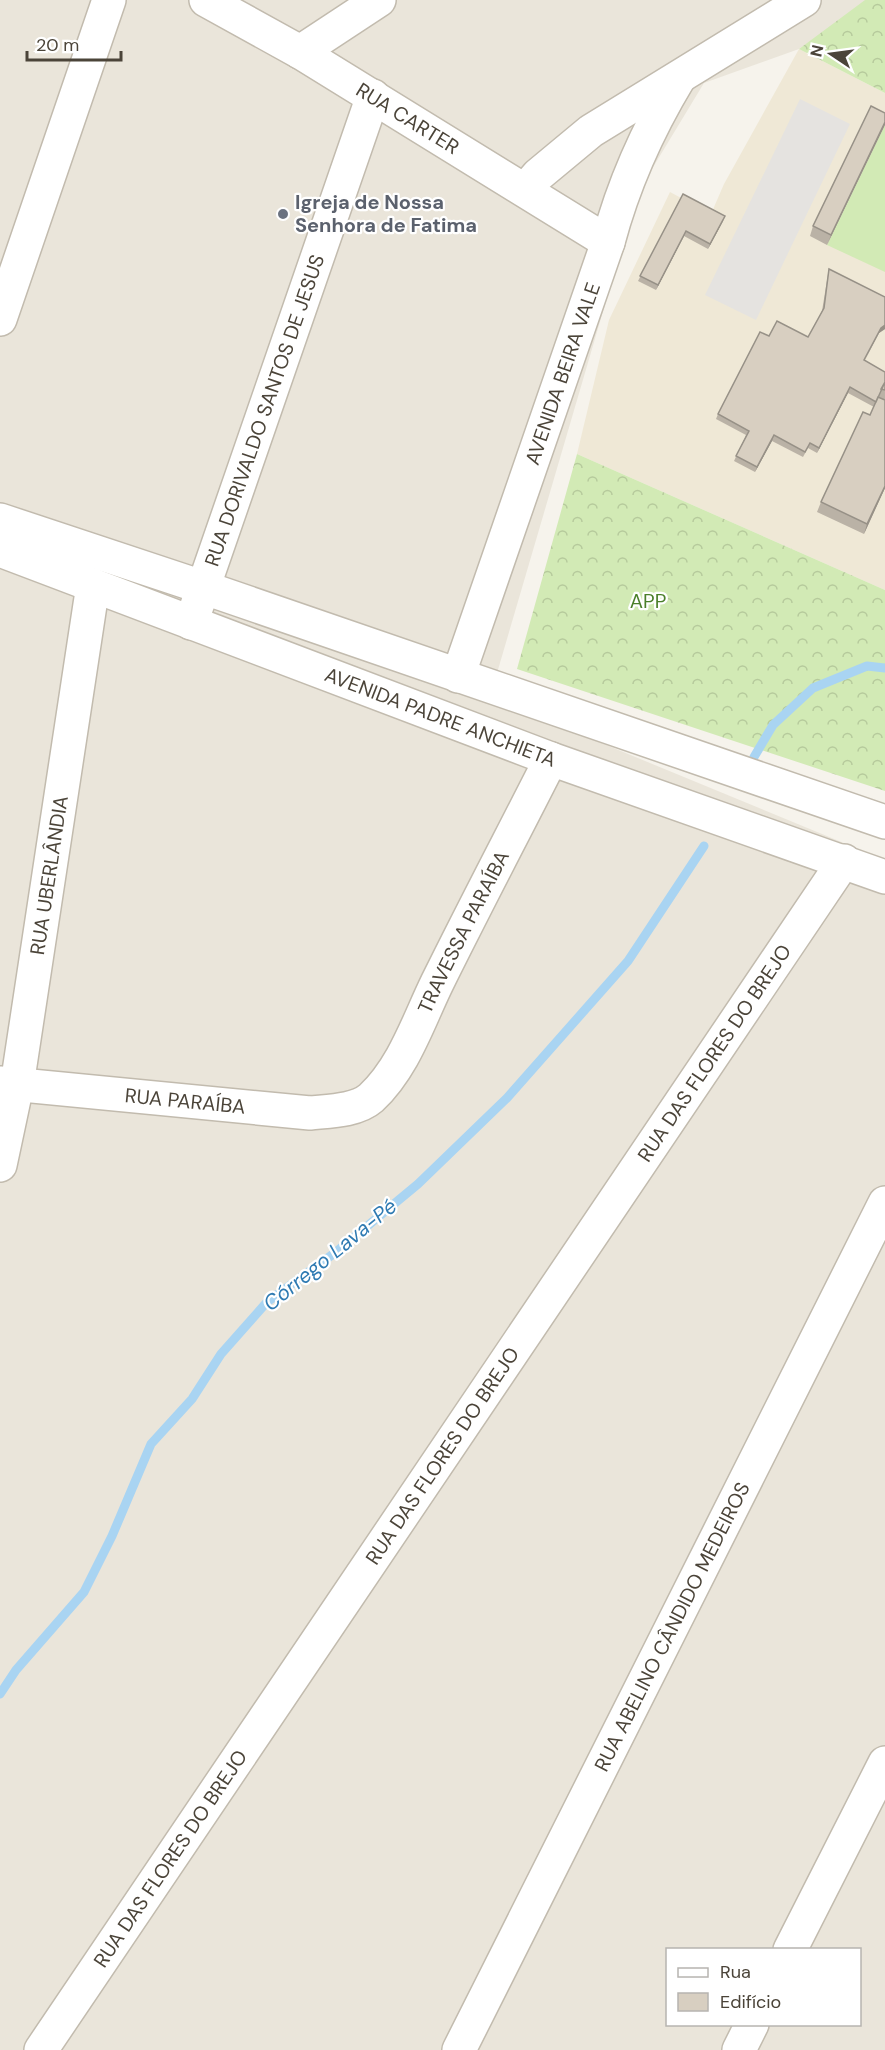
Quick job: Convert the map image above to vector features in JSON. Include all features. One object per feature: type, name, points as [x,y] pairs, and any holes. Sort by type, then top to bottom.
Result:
[{"type":"street","points":[[0,319],[110,0]]},
{"type":"street","name":"RUA CARTER","points":[[206,0],[300,52],[608,242]]},
{"type":"street","points":[[300,52],[379,0]]},
{"type":"street","name":"AVENIDA BEIRA VALE","points":[[525,190],[538,175],[591,131],[804,0]]},
{"type":"street","name":"AVENIDA BEIRA VALE","points":[[458,676],[608,242],[617,207],[638,153],[679,78]]},
{"type":"street","name":"RUA DORIVALDO SANTOS DE JESUS","points":[[191,623],[205,588],[373,96]]},
{"type":"street","name":"AVENIDA PADRE ANCHIETA","points":[[0,519],[885,822]]},
{"type":"street","name":"AVENIDA PADRE ANCHIETA","points":[[0,550],[550,759],[885,877]]},
{"type":"street","name":"RUA UBERLÂNDIA","points":[[0,1165],[8,1084],[93,585]]},
{"type":"street","name":"TRAVESSA PARAÍBA","points":[[369,1100],[389,1079],[403,1056],[550,759]]},
{"type":"street","name":"RUA DAS FLORES DO BREJO","points":[[41,2050],[843,861]]},
{"type":"street","name":"RUA PARAÍBA","points":[[8,1084],[310,1113],[344,1109],[369,1100]]},
{"type":"street","name":"RUA ABELINO CÂNDIDO MEDEIROS","points":[[459,2050],[885,1203]]},
{"type":"street","points":[[791,1948],[885,1763]]},
{"type":"street","points":[[739,2050],[751,2026]]},
{"type":"shaded area","points":[[0,0],[873,0],[799,49],[704,83],[638,192],[490,697],[885,860],[885,2050],[0,2050]]},
{"type":"shaded area","points":[[799,49],[885,93],[885,590],[577,454],[609,320],[670,192],[711,214],[724,184]]},
{"type":"shaded area","points":[[800,99],[850,124],[756,320],[705,295]]},
{"type":"green space","points":[[865,0],[885,0],[885,93],[799,49]]},
{"type":"green space","points":[[885,125],[885,272],[827,245]]},
{"type":"green space","name":"APP","points":[[577,454],[885,590],[885,791],[517,669]]},
{"type":"building","points":[[871,106],[885,113],[885,122],[831,235],[813,226]]},
{"type":"building","points":[[683,194],[725,216],[710,244],[686,231],[658,285],[640,276]]},
{"type":"building","points":[[829,269],[885,297],[885,325],[881,328],[864,360],[885,372],[885,382],[876,402],[850,387],[819,448],[810,443],[805,452],[774,435],[757,467],[736,456],[749,431],[718,414],[760,332],[769,336],[777,321],[808,337],[824,308]]},
{"type":"building","points":[[878,397],[885,400],[885,486],[867,524],[821,502],[863,412],[870,415]]},
{"type":"waterway","name":"Córrego Lava-Pé","points":[[754,757],[773,725],[813,688],[867,666],[885,668]]},
{"type":"waterway","name":"Córrego Lava-Pé","points":[[0,1694],[16,1670],[84,1592],[112,1536],[151,1444],[192,1399],[221,1354],[267,1302],[336,1252],[418,1184],[507,1098],[628,961],[704,846]]},
{"type":"place","name":"Igreja de Nossa Senhora de Fatima","points":[[283,214]]}]
